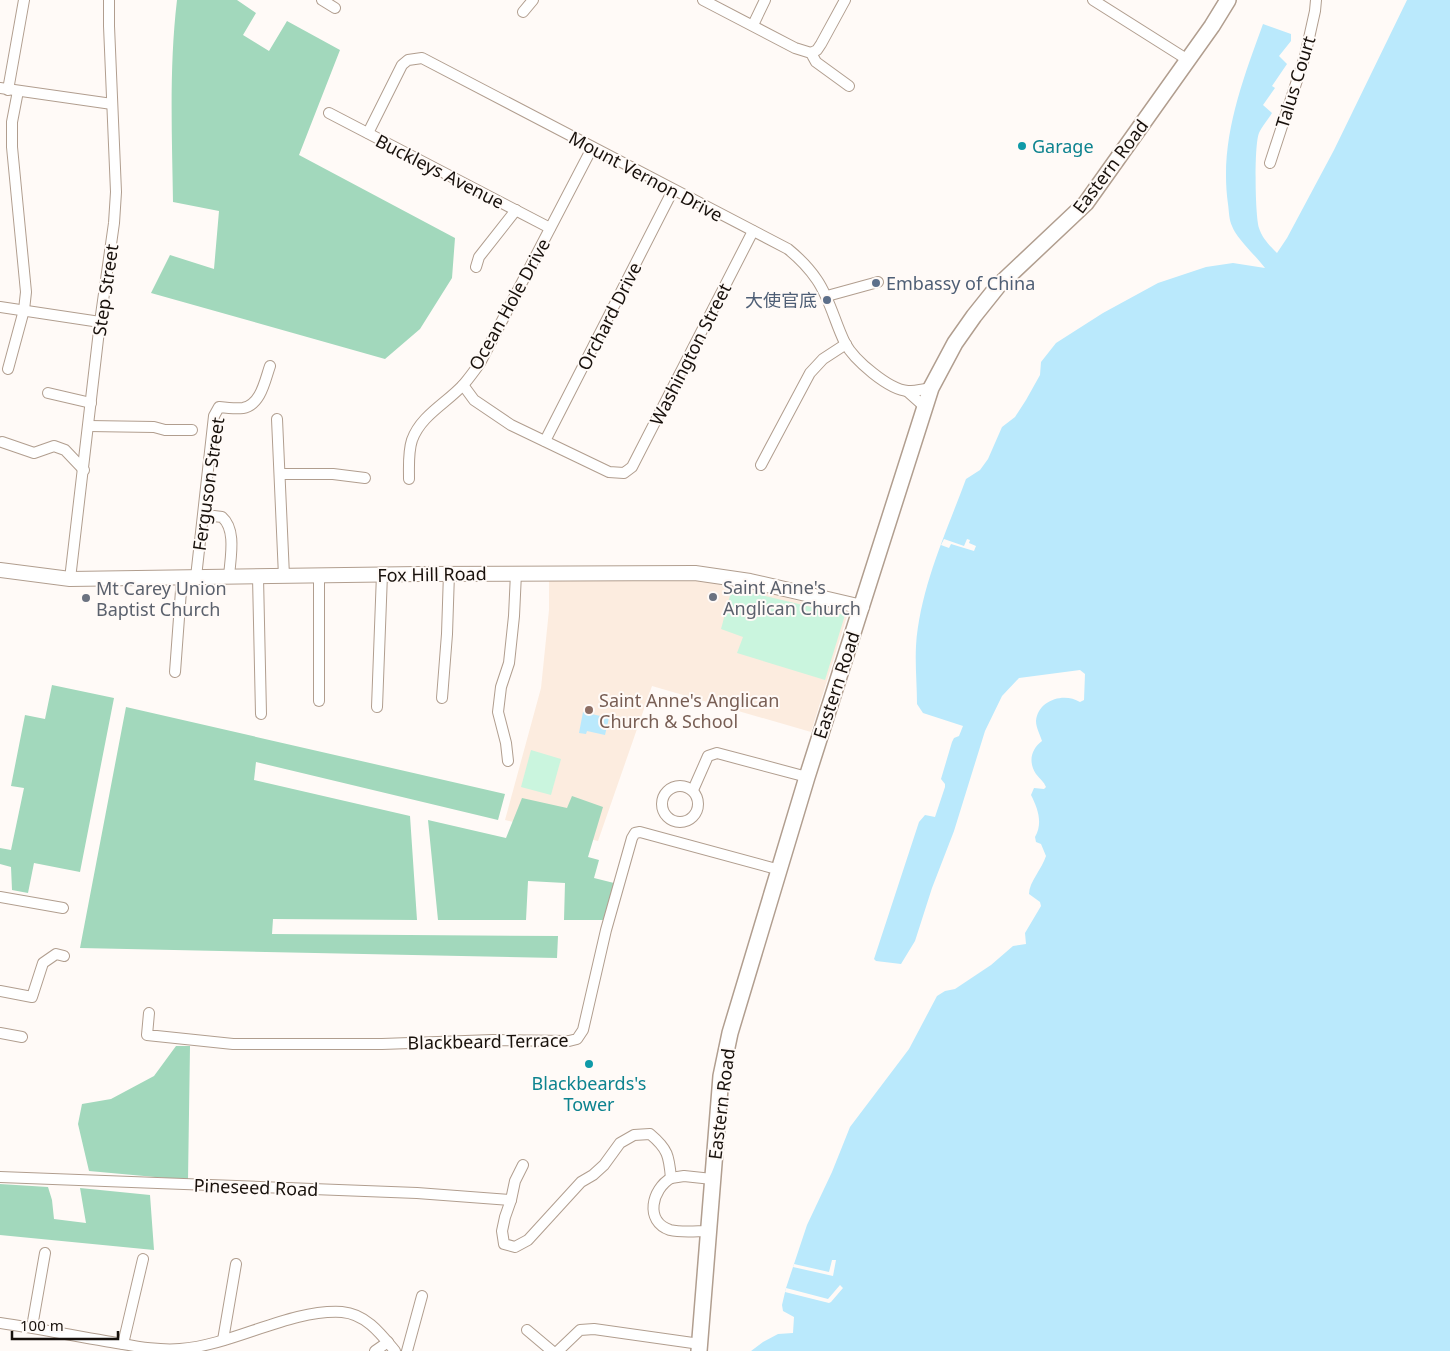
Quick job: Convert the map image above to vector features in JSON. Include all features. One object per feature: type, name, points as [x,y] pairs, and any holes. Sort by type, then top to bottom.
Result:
[{"type":"highway","name":"Eastern Road","points":[[700,1347],[721,1076],[730,1033],[807,777],[932,388],[955,343],[998,286],[1086,204],[1212,26],[1228,0]]},
{"type":"main road","name":"Fox Hill Road","points":[[0,570],[70,579],[449,573],[695,573],[750,581],[862,607]]},
{"type":"street","points":[[8,369],[24,310],[26,292],[12,147],[9,90],[24,0]]},
{"type":"street","name":"Step Street","points":[[70,579],[116,200],[109,0]]},
{"type":"street","points":[[322,0],[335,8]]},
{"type":"street","points":[[523,12],[533,0]]},
{"type":"street","points":[[703,0],[795,48],[811,53],[816,62],[849,86]]},
{"type":"street","points":[[753,25],[765,0]]},
{"type":"street","points":[[811,53],[817,50],[821,44],[844,0]]},
{"type":"street","points":[[1093,0],[1188,60]]},
{"type":"street","name":"Talus Court","points":[[1270,163],[1305,56],[1316,0]]},
{"type":"street","name":"Mount Vernon Drive","points":[[368,133],[402,65],[408,60],[422,58],[788,249],[803,262],[818,280],[846,344],[865,368],[882,380],[907,391]]},
{"type":"street","points":[[9,90],[112,104]]},
{"type":"street","name":"Buckleys Avenue","points":[[329,113],[550,228]]},
{"type":"street","name":"Ocean Hole Drive","points":[[408,479],[409,454],[415,432],[440,405],[463,385],[480,363],[592,148]]},
{"type":"street","name":"Orchard Drive","points":[[545,442],[673,190]]},
{"type":"street","points":[[476,267],[479,257],[516,210]]},
{"type":"street","name":"Washington Street","points":[[545,442],[609,472],[624,473],[632,467],[753,231]]},
{"type":"street","points":[[826,296],[878,282]]},
{"type":"street","points":[[0,306],[100,322]]},
{"type":"street","points":[[761,465],[810,373],[823,359],[846,344]]},
{"type":"street","name":"Ferguson Street","points":[[189,577],[214,416],[219,407],[242,408],[252,405],[257,399],[270,366]]},
{"type":"street","points":[[463,385],[474,400],[489,411],[511,425],[545,442]]},
{"type":"street","points":[[907,391],[932,388]]},
{"type":"street","points":[[907,391],[925,407]]},
{"type":"street","points":[[48,393],[91,403]]},
{"type":"street","points":[[277,419],[284,576]]},
{"type":"street","points":[[89,426],[192,430]]},
{"type":"street","points":[[2,442],[34,453],[54,446],[65,450],[84,470]]},
{"type":"street","points":[[280,474],[334,474],[365,478]]},
{"type":"street","points":[[214,516],[222,517],[229,525],[231,556],[229,577]]},
{"type":"street","points":[[442,698],[449,573]]},
{"type":"street","points":[[508,761],[506,743],[498,712],[501,687],[509,663],[516,573]]},
{"type":"street","points":[[377,707],[382,574]]},
{"type":"street","points":[[319,576],[319,701]]},
{"type":"street","points":[[175,672],[189,577]]},
{"type":"street","points":[[258,577],[260,714]]},
{"type":"street","points":[[693,790],[708,756],[711,754],[718,754],[807,777]]},
{"type":"street","points":[[676,786],[688,787],[693,790],[698,801],[696,813],[687,821],[675,822],[665,815],[662,804],[663,798],[666,792],[676,786]]},
{"type":"street","points":[[672,841],[675,822]]},
{"type":"street","name":"Blackbeard Terrace","points":[[149,1013],[147,1036],[233,1044],[493,1040],[569,1041],[577,1039],[583,1030],[606,930],[635,833],[640,832],[780,870]]},
{"type":"street","points":[[0,897],[63,908]]},
{"type":"street","points":[[0,991],[32,997],[43,962],[56,954],[64,956]]},
{"type":"street","points":[[0,1033],[22,1037]]},
{"type":"street","points":[[523,1165],[515,1181],[512,1200],[502,1231],[504,1244],[515,1247],[528,1240],[581,1182],[593,1175],[604,1165],[620,1143],[634,1135],[650,1134],[660,1142],[668,1154],[671,1178]]},
{"type":"street","points":[[709,1231],[677,1231],[669,1229],[660,1223],[654,1209],[653,1200],[663,1182],[671,1178],[684,1176],[712,1179]]},
{"type":"street","name":"Pineseed Road","points":[[0,1177],[417,1193],[512,1200]]},
{"type":"street","points":[[32,1327],[45,1253]]},
{"type":"street","points":[[123,1344],[143,1259]]},
{"type":"street","points":[[223,1340],[236,1264]]},
{"type":"street","points":[[407,1351],[422,1296]]},
{"type":"street","points":[[0,1323],[149,1348],[180,1349],[208,1348],[223,1340],[315,1313],[344,1312],[368,1321],[395,1351]]},
{"type":"street","points":[[558,1351],[580,1330],[594,1329],[700,1347]]},
{"type":"street","points":[[527,1330],[552,1351]]},
{"type":"street","points":[[375,1351],[388,1342]]},
{"type":"shaded area","name":"Saint Anne's Anglican Church & School","points":[[549,576],[691,578],[726,583],[848,613],[811,732],[652,686],[598,841],[505,820],[541,688],[549,610]]},
{"type":"green space","points":[[177,0],[237,0],[256,13],[243,35],[269,51],[287,21],[340,50],[299,155],[455,238],[452,278],[420,329],[385,359],[151,293],[170,255],[214,269],[219,211],[173,202],[172,76]]},
{"type":"green space","points":[[732,588],[845,615],[825,680],[737,653],[743,637],[721,629]]},
{"type":"green space","points":[[52,685],[114,698],[80,872],[34,863],[28,893],[12,890],[11,867],[0,864],[0,848],[11,850],[24,788],[11,786],[25,715],[45,719]]},
{"type":"green space","points":[[126,707],[505,794],[498,820],[256,762],[254,780],[410,816],[417,920],[273,919],[272,934],[558,936],[557,958],[80,948]]},
{"type":"green space","points":[[531,750],[561,759],[551,795],[521,787]]},
{"type":"green space","points":[[572,796],[603,807],[588,857],[599,860],[594,878],[614,883],[605,920],[564,920],[565,883],[528,881],[526,920],[438,920],[428,820],[506,838],[522,798],[567,808]]},
{"type":"green space","points":[[176,1046],[190,1046],[188,1180],[89,1171],[78,1124],[82,1104],[111,1099],[154,1076]]},
{"type":"green space","points":[[0,1184],[48,1187],[52,1200],[54,1219],[86,1223],[80,1188],[150,1195],[154,1250],[0,1235]]},
{"type":"water","points":[[1407,0],[1450,0],[1450,1351],[751,1351],[778,1334],[793,1333],[794,1317],[783,1311],[782,1305],[786,1288],[807,1225],[832,1172],[850,1127],[909,1049],[937,996],[945,991],[955,989],[991,965],[1013,946],[1026,944],[1025,933],[1041,906],[1040,902],[1029,894],[1031,885],[1046,856],[1041,844],[1036,842],[1035,837],[1039,826],[1039,816],[1031,795],[1034,788],[1044,789],[1046,787],[1036,774],[1031,760],[1035,748],[1042,741],[1036,721],[1041,708],[1053,700],[1067,698],[1080,702],[1084,700],[1085,674],[1080,670],[1019,678],[1002,696],[985,731],[954,831],[932,888],[915,941],[901,964],[876,961],[874,959],[919,822],[925,815],[935,817],[945,787],[941,779],[952,742],[954,738],[959,736],[963,726],[923,713],[917,704],[916,646],[918,624],[928,582],[966,479],[980,470],[988,459],[1002,427],[1015,417],[1026,400],[1040,375],[1041,362],[1056,343],[1103,313],[1158,283],[1206,267],[1233,263],[1265,268],[1234,231],[1229,215],[1226,181],[1227,157],[1234,112],[1263,24],[1291,34],[1291,41],[1279,56],[1287,64],[1272,86],[1275,88],[1263,105],[1272,113],[1259,133],[1256,151],[1256,195],[1259,228],[1269,245],[1277,253],[1334,150]]},
{"type":"water","points":[[583,712],[609,718],[605,735],[587,731],[586,734],[579,733]]},
{"type":"pier","points":[[944,539],[964,546],[967,539],[970,540],[969,543],[976,546],[974,551],[951,544],[949,548],[941,545]]},
{"type":"pier","points":[[832,1260],[836,1260],[833,1276],[793,1267],[794,1264],[829,1272]]},
{"type":"pier","points":[[840,1285],[843,1288],[829,1303],[785,1292],[786,1288],[828,1299]]},
{"type":"place","name":"Garage","points":[[1022,146]]},
{"type":"place","name":"Embassy of China","points":[[876,283]]},
{"type":"place","name":"大使官底","points":[[827,300]]},
{"type":"place","name":"Saint Anne's Anglican Church","points":[[713,597]]},
{"type":"place","name":"Mt Carey Union Baptist Church","points":[[86,598]]},
{"type":"place","name":"Saint Anne's Anglican Church & School","points":[[589,710]]},
{"type":"place","name":"Blackbeards's Tower","points":[[589,1064]]}]
